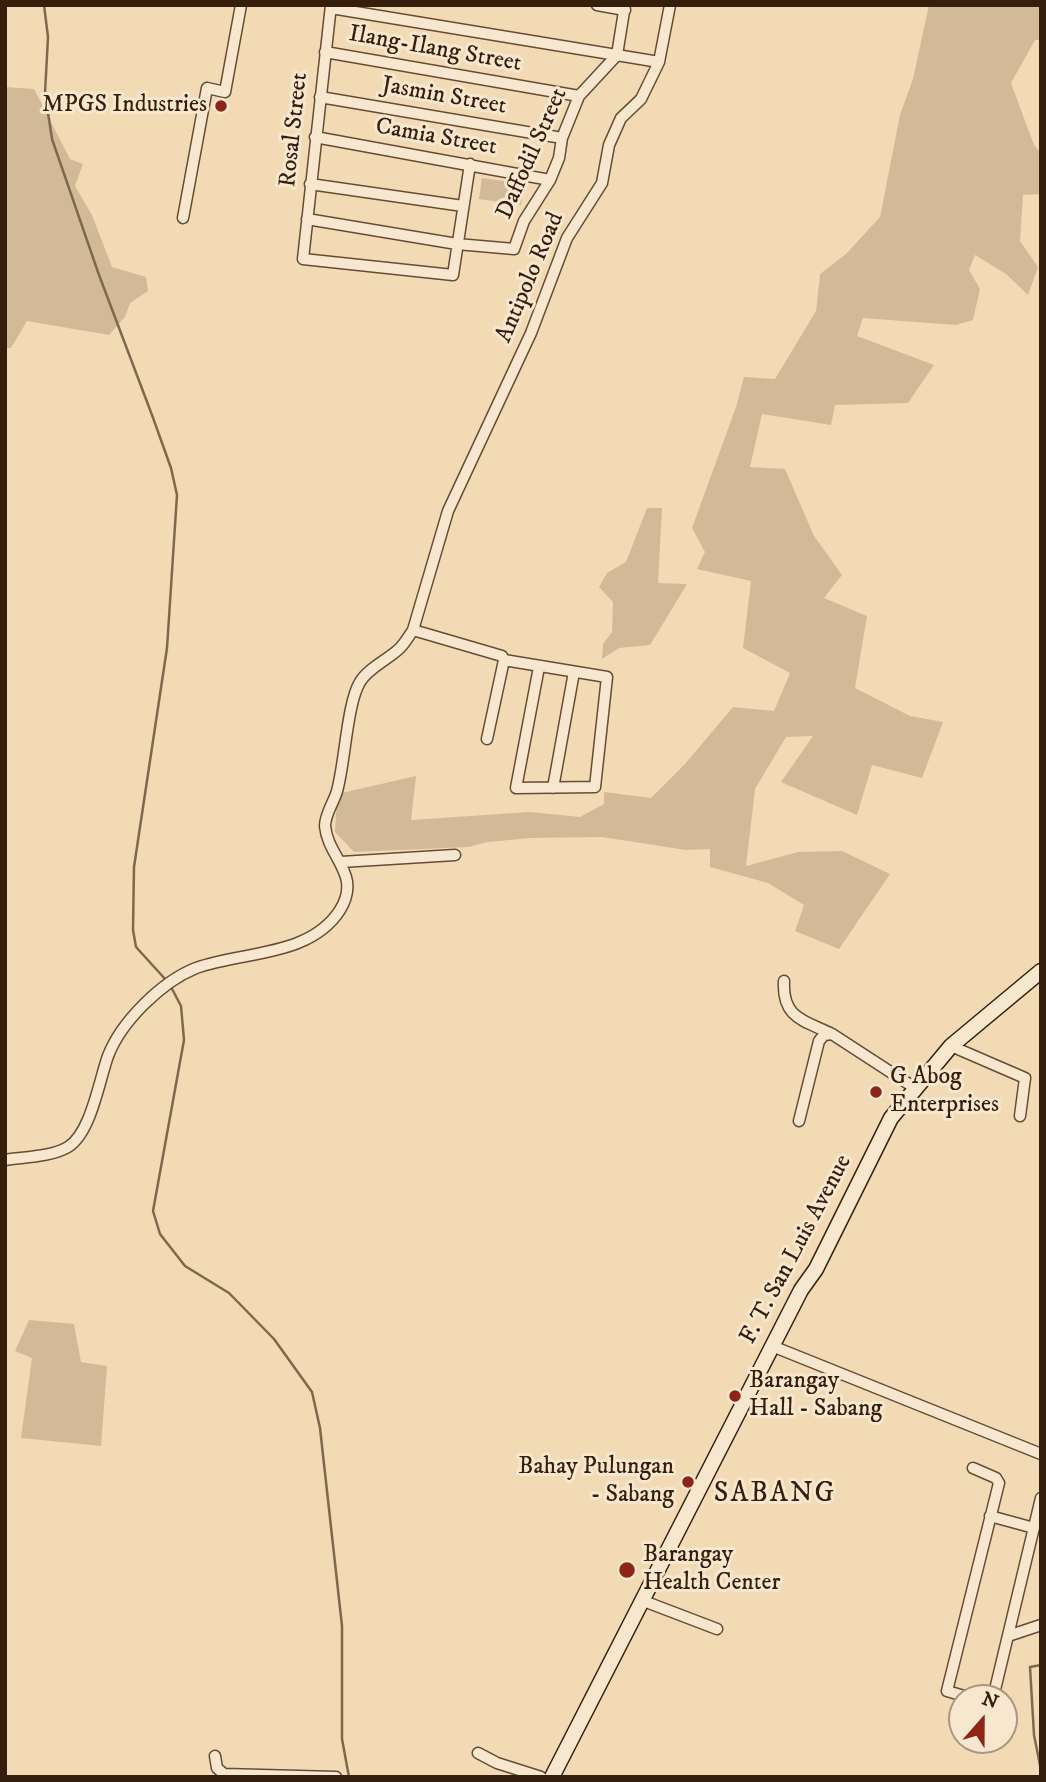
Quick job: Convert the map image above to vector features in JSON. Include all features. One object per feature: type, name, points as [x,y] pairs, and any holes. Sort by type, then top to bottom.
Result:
[{"type":"main road","name":"F. T. San Luis Avenue","points":[[552,1777],[801,1290],[816,1269],[891,1118],[951,1046],[1041,971]]},
{"type":"street","points":[[183,218],[207,88],[225,92],[241,5]]},
{"type":"street","points":[[597,5],[625,7],[617,55]]},
{"type":"street","name":"Antipolo Road","points":[[412,630],[448,511],[531,333],[567,238],[603,183],[609,145],[621,118],[641,99],[659,62],[670,5]]},
{"type":"street","points":[[331,7],[659,62]]},
{"type":"street","name":"Rosal Street","points":[[331,7],[303,259],[453,275],[457,244]]},
{"type":"street","name":"Ilang-Ilang Street","points":[[325,52],[579,96]]},
{"type":"street","name":"Daffodil Street","points":[[457,244],[514,249],[524,221],[550,180],[559,158],[562,138],[579,96],[617,55]]},
{"type":"street","name":"Jasmin Street","points":[[320,97],[562,138]]},
{"type":"street","name":"Camia Street","points":[[315,138],[550,180]]},
{"type":"street","points":[[307,219],[457,244],[470,164]]},
{"type":"street","points":[[310,184],[463,206]]},
{"type":"street","points":[[5,1160],[67,1148],[78,1138],[88,1120],[119,1033],[161,987],[195,968],[300,943],[323,928],[339,912],[346,897],[347,880],[329,841],[325,824],[337,794],[353,702],[360,681],[402,646],[412,630],[502,656],[504,660],[607,677],[595,787],[516,788],[539,667]]},
{"type":"street","points":[[487,740],[504,660]]},
{"type":"street","points":[[553,788],[574,672]]},
{"type":"street","points":[[341,862],[455,855]]},
{"type":"street","points":[[783,981],[785,1003],[792,1015],[832,1034],[915,1088]]},
{"type":"street","points":[[799,1121],[819,1041],[824,1035],[832,1034]]},
{"type":"street","points":[[951,1046],[1025,1078],[1020,1116]]},
{"type":"street","points":[[772,1346],[1041,1454]]},
{"type":"street","points":[[949,1684],[999,1483],[996,1478],[973,1468]]},
{"type":"street","points":[[996,1684],[1041,1498]]},
{"type":"street","points":[[990,1516],[1034,1528]]},
{"type":"street","points":[[641,1600],[717,1629]]},
{"type":"street","points":[[1008,1636],[1041,1625]]},
{"type":"street","points":[[478,1753],[497,1763],[541,1777]]},
{"type":"street","points":[[215,1756],[217,1768],[224,1774],[335,1777]]},
{"type":"shaded area","points":[[929,5],[1041,5],[1041,40],[1035,40],[1011,83],[1034,145],[1041,153],[1041,194],[1023,195],[1020,241],[1038,267],[1028,295],[1006,274],[975,255],[969,270],[980,289],[973,320],[956,325],[863,318],[857,336],[934,365],[908,403],[835,405],[831,425],[762,414],[750,467],[785,469],[814,536],[842,575],[824,598],[867,616],[855,688],[910,716],[943,722],[922,778],[872,765],[857,815],[781,782],[813,736],[786,737],[755,789],[746,866],[798,852],[842,851],[890,874],[839,949],[795,931],[804,905],[768,883],[710,867],[710,849],[686,850],[602,837],[530,838],[468,847],[354,852],[335,832],[337,794],[416,776],[411,820],[530,812],[580,817],[604,804],[604,792],[651,798],[685,764],[733,707],[774,711],[790,673],[743,648],[751,581],[697,569],[705,552],[692,528],[736,407],[744,377],[775,379],[816,311],[820,274],[846,254],[880,217],[900,115],[913,79]]},
{"type":"shaded area","points":[[5,87],[34,89],[70,159],[83,164],[75,186],[92,215],[112,267],[146,277],[148,291],[130,303],[125,317],[109,335],[27,321],[11,348],[5,348]]},
{"type":"shaded area","points":[[482,178],[524,184],[521,205],[479,199]]},
{"type":"shaded area","points":[[647,508],[662,508],[658,583],[687,584],[650,645],[619,648],[602,659],[603,644],[612,632],[613,602],[599,587],[607,573],[626,562]]},
{"type":"shaded area","points":[[29,1320],[74,1324],[81,1362],[107,1366],[101,1446],[21,1438],[32,1358],[15,1351]]},
{"type":"waterway","points":[[44,5],[48,37],[45,93],[52,139],[171,468],[177,495],[167,648],[134,867],[133,930],[136,947],[166,980]]},
{"type":"waterway","points":[[170,985],[181,1006],[184,1040],[153,1211],[160,1234],[185,1266],[229,1293],[274,1339],[312,1392],[320,1428],[342,1626],[342,1739],[349,1777]]},
{"type":"waterway","points":[[1041,1665],[1030,1667],[1034,1735],[1041,1770]]},
{"type":"place","name":"MPGS Industries","points":[[221,106]]},
{"type":"place","name":"G Abog Enterprises","points":[[876,1092]]},
{"type":"place","name":"Barangay Hall - Sabang","points":[[735,1396]]},
{"type":"place","name":"Bahay Pulungan - Sabang","points":[[688,1482]]},
{"type":"place","name":"Barangay Health Center","points":[[627,1570]]},
{"type":"district","name":"SABANG","points":[[775,1495]]}]
